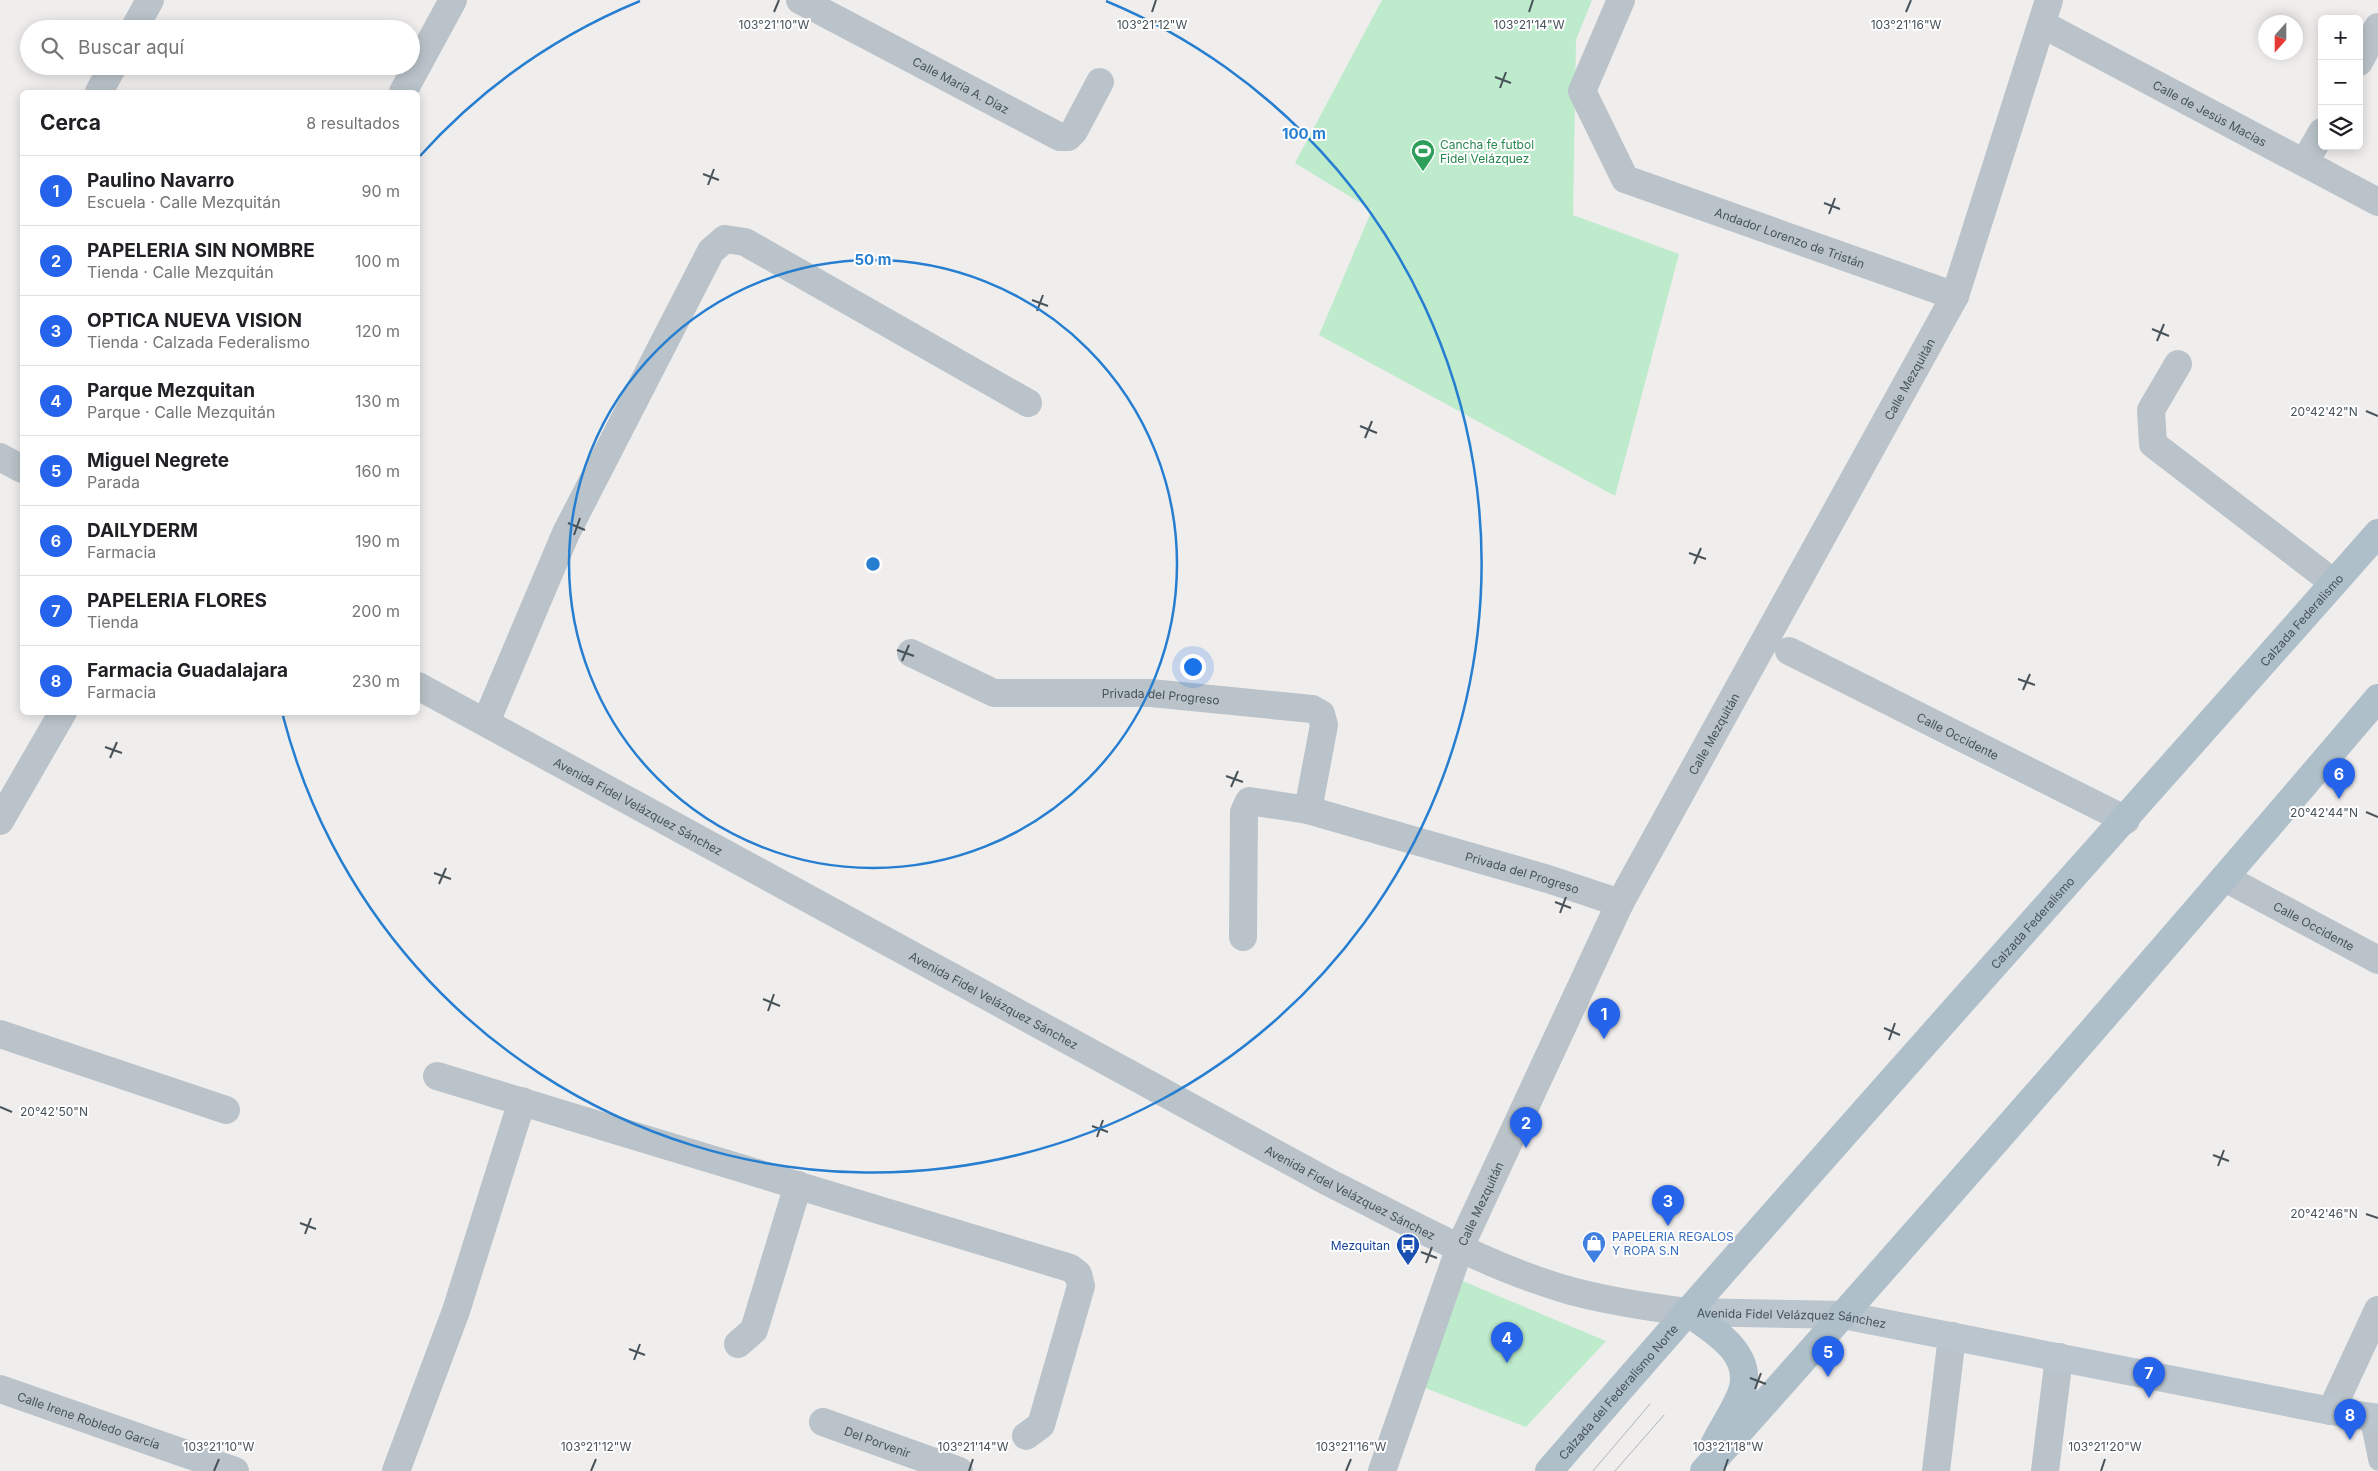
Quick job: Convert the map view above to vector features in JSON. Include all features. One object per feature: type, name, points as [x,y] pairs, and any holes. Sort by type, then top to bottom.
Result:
[{"type":"main road","name":"Calzada Federalismo","points":[[1687,1312],[2126,820],[2378,533]]},
{"type":"main road","points":[[1703,1471],[1843,1315],[2225,878],[2378,698]]},
{"type":"main road","points":[[1687,1312],[1717,1333],[1735,1349],[1742,1366],[1741,1393],[1703,1471]]},
{"type":"main road","name":"Avenida Fidel Velázquez Sánchez","points":[[1687,1312],[1843,1315],[2374,1418]]},
{"type":"main road","name":"Calzada del Federalismo Norte","points":[[1549,1471],[1687,1312]]},
{"type":"street","points":[[139,20],[150,0]]},
{"type":"street","points":[[420,61],[453,0]]},
{"type":"street","name":"Calle María A. Díaz","points":[[800,0],[1060,138],[1068,137],[1074,131],[1100,82]]},
{"type":"street","name":"Andador Lorenzo de Tristán","points":[[1621,0],[1582,90],[1625,179],[1955,296]]},
{"type":"street","name":"Calle de Jesús Macías","points":[[2045,12],[2378,202]]},
{"type":"street","name":"Calle Mezquitán","points":[[1382,1471],[1460,1247],[1620,903],[1955,296],[2045,12]]},
{"type":"street","points":[[2360,60],[2378,27]]},
{"type":"street","points":[[100,90],[108,75]]},
{"type":"street","points":[[404,90],[412,75]]},
{"type":"street","points":[[2305,162],[2318,139]]},
{"type":"street","points":[[486,722],[566,533],[711,251],[725,239],[744,242],[1028,403]]},
{"type":"street","points":[[2178,364],[2151,410],[2152,444],[2334,583]]},
{"type":"street","points":[[0,457],[20,468]]},
{"type":"street","name":"Calle Occidente","points":[[1789,651],[2126,820]]},
{"type":"street","name":"Privada del Progreso","points":[[911,653],[994,693],[1151,693],[1312,709],[1321,714],[1324,725],[1308,810]]},
{"type":"street","name":"Avenida Fidel Velázquez Sánchez","points":[[420,687],[1328,1182],[1460,1247],[1514,1271],[1570,1291],[1628,1304],[1687,1312]]},
{"type":"street","points":[[0,821],[60,715]]},
{"type":"street","name":"Privada del Progreso","points":[[1242,937],[1244,812],[1249,801],[1308,810],[1548,879],[1620,903]]},
{"type":"street","name":"Calle Occidente","points":[[2225,878],[2378,960]]},
{"type":"street","points":[[0,1034],[226,1110]]},
{"type":"street","points":[[437,1076],[1070,1268],[1078,1274],[1082,1286],[1041,1425],[1026,1436]]},
{"type":"street","points":[[396,1471],[456,1311],[522,1101]]},
{"type":"street","points":[[738,1344],[754,1330],[798,1185]]},
{"type":"street","points":[[2331,1411],[2378,1310]]},
{"type":"street","points":[[1936,1471],[1952,1336]]},
{"type":"street","points":[[2045,1471],[2059,1357]]},
{"type":"street","name":"Calle Irene Robledo García","points":[[0,1389],[235,1471]]},
{"type":"street","name":"Del Porvenir","points":[[823,1422],[959,1471]]},
{"type":"lane","points":[[2374,1418],[2378,1461]]},
{"type":"green space","points":[[1382,0],[1592,0],[1576,40],[1573,215],[1679,254],[1615,496],[1319,335],[1372,210],[1295,163]]},
{"type":"green space","points":[[1458,1279],[1606,1341],[1526,1427],[1420,1386]]},
{"type":"tram line","points":[[1593,1471],[1650,1404]]},
{"type":"tram line","points":[[1615,1471],[1664,1415]]},
{"type":"place","name":"Cancha fe futbol Fidel Velázquez","points":[[1423,172]]},
{"type":"place","name":"DAILYDERM","points":[[2339,799]]},
{"type":"place","name":"Paulino Navarro","points":[[1604,1039]]},
{"type":"place","name":"PAPELERIA SIN NOMBRE","points":[[1526,1148]]},
{"type":"place","name":"OPTICA NUEVA VISION","points":[[1668,1226]]},
{"type":"place","name":"PAPELERIA REGALOS Y ROPA S.N","points":[[1594,1264]]},
{"type":"place","name":"Mezquitan","points":[[1408,1266]]},
{"type":"place","name":"Parque Mezquitan","points":[[1507,1363]]},
{"type":"place","name":"Miguel Negrete","points":[[1828,1377]]},
{"type":"place","name":"PAPELERIA FLORES","points":[[2149,1398]]},
{"type":"place","name":"Farmacia Guadalajara","points":[[2350,1440]]}]
